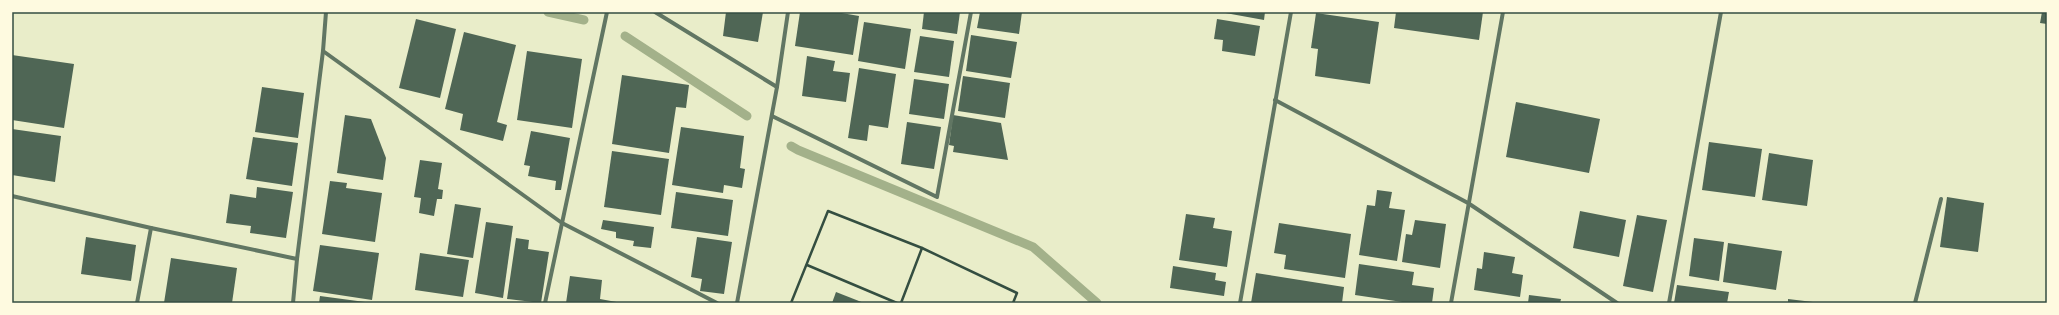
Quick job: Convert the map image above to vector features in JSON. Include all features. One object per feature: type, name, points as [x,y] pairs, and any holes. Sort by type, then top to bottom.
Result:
[{"type":"street","points":[[293,303],[323,50],[326,12]]},
{"type":"street","points":[[545,303],[607,12]]},
{"type":"street","points":[[655,12],[777,87]]},
{"type":"street","points":[[738,303],[777,87],[788,12]]},
{"type":"street","points":[[772,116],[937,197],[971,12]]},
{"type":"street","points":[[1240,303],[1291,12]]},
{"type":"street","points":[[1451,303],[1503,12]]},
{"type":"street","points":[[1669,303],[1721,12]]},
{"type":"street","points":[[323,50],[562,222],[717,303]]},
{"type":"street","points":[[1275,100],[1468,203],[1617,303]]},
{"type":"street","points":[[12,196],[151,228],[298,259]]},
{"type":"street","points":[[1915,303],[1941,198]]},
{"type":"street","points":[[137,303],[151,228]]},
{"type":"path","points":[[791,303],[828,211],[922,248],[1017,293],[1013,303]]},
{"type":"path","points":[[901,303],[922,248]]},
{"type":"path","points":[[807,265],[897,303]]},
{"type":"building","points":[[726,12],[763,12],[758,42],[723,36]]},
{"type":"building","points":[[800,12],[836,12],[859,16],[853,55],[795,46]]},
{"type":"building","points":[[924,12],[960,12],[957,34],[922,29]]},
{"type":"building","points":[[980,12],[1022,12],[1019,34],[977,28]]},
{"type":"building","points":[[1220,12],[1265,12],[1264,20]]},
{"type":"building","points":[[1396,12],[1483,12],[1479,40],[1394,28]]},
{"type":"building","points":[[2042,12],[2047,12],[2047,24],[2040,23]]},
{"type":"building","points":[[1316,13],[1379,22],[1370,84],[1315,76],[1318,49],[1311,48]]},
{"type":"building","points":[[416,19],[456,29],[440,98],[399,88]]},
{"type":"building","points":[[1217,19],[1260,26],[1255,56],[1222,51],[1223,40],[1214,39]]},
{"type":"building","points":[[864,22],[911,29],[905,69],[858,61]]},
{"type":"building","points":[[464,32],[516,45],[497,122],[507,125],[503,141],[460,130],[463,114],[445,109]]},
{"type":"building","points":[[971,35],[1017,42],[1011,78],[966,71]]},
{"type":"building","points":[[920,36],[954,41],[949,77],[914,72]]},
{"type":"building","points":[[527,51],[582,59],[572,128],[517,120]]},
{"type":"building","points":[[12,55],[74,64],[64,128],[12,120]]},
{"type":"building","points":[[807,56],[835,61],[833,71],[850,73],[846,102],[802,96]]},
{"type":"building","points":[[859,68],[896,74],[888,128],[869,125],[867,141],[848,138]]},
{"type":"building","points":[[622,75],[689,85],[686,108],[676,107],[669,153],[612,144]]},
{"type":"building","points":[[963,76],[1010,83],[1005,118],[958,111]]},
{"type":"building","points":[[914,79],[949,84],[944,119],[909,114]]},
{"type":"building","points":[[262,87],[304,93],[298,138],[255,132]]},
{"type":"building","points":[[1516,102],[1600,119],[1589,173],[1506,157]]},
{"type":"building","points":[[345,115],[371,119],[386,158],[383,180],[337,173]]},
{"type":"building","points":[[953,115],[1001,123],[1008,160],[953,152],[954,146],[949,145]]},
{"type":"building","points":[[907,122],[941,127],[934,169],[901,164]]},
{"type":"building","points":[[681,127],[744,136],[740,168],[745,169],[742,188],[724,185],[723,193],[672,185]]},
{"type":"building","points":[[12,129],[61,136],[55,182],[12,175]]},
{"type":"building","points":[[531,131],[570,138],[561,190],[555,190],[556,181],[528,176],[530,166],[524,165]]},
{"type":"building","points":[[253,137],[298,143],[292,186],[246,179]]},
{"type":"building","points":[[1709,142],[1762,149],[1755,197],[1702,190]]},
{"type":"building","points":[[612,151],[669,159],[661,215],[604,207]]},
{"type":"building","points":[[1769,153],[1813,160],[1807,206],[1762,200]]},
{"type":"building","points":[[420,160],[442,163],[438,189],[443,190],[442,199],[437,199],[434,216],[419,213],[421,198],[414,197]]},
{"type":"building","points":[[330,181],[347,183],[346,188],[382,193],[375,242],[322,234]]},
{"type":"building","points":[[257,187],[293,192],[286,238],[250,233],[251,226],[226,223],[230,194],[256,198]]},
{"type":"building","points":[[1377,190],[1392,192],[1389,208],[1405,210],[1397,261],[1359,255],[1367,205],[1375,206]]},
{"type":"building","points":[[676,192],[733,200],[728,236],[671,228]]},
{"type":"building","points":[[1947,197],[1984,203],[1978,252],[1940,247]]},
{"type":"building","points":[[455,204],[481,208],[473,258],[447,254]]},
{"type":"building","points":[[1580,211],[1626,220],[1619,257],[1573,248]]},
{"type":"building","points":[[1186,214],[1215,218],[1213,228],[1232,231],[1227,267],[1179,260]]},
{"type":"building","points":[[1637,215],[1667,220],[1653,292],[1623,286]]},
{"type":"building","points":[[603,220],[654,227],[651,248],[633,246],[634,241],[616,238],[616,232],[601,229]]},
{"type":"building","points":[[1415,220],[1446,224],[1440,268],[1402,262],[1406,234],[1412,235]]},
{"type":"building","points":[[486,222],[513,226],[503,298],[475,293]]},
{"type":"building","points":[[1279,223],[1351,234],[1345,278],[1284,269],[1286,255],[1274,253]]},
{"type":"building","points":[[86,237],[136,245],[131,281],[81,274]]},
{"type":"building","points":[[697,237],[732,242],[724,294],[700,291],[702,279],[691,277]]},
{"type":"building","points":[[516,238],[529,240],[528,249],[549,252],[541,303],[507,299]]},
{"type":"building","points":[[1694,238],[1724,242],[1719,281],[1689,276]]},
{"type":"building","points":[[1728,243],[1782,251],[1776,290],[1723,282]]},
{"type":"building","points":[[320,245],[379,253],[372,300],[313,291]]},
{"type":"building","points":[[1484,252],[1515,257],[1512,273],[1523,275],[1520,297],[1474,290],[1477,268],[1482,269]]},
{"type":"building","points":[[420,253],[469,260],[463,297],[415,290]]},
{"type":"building","points":[[171,258],[237,268],[232,303],[164,303]]},
{"type":"building","points":[[1359,264],[1414,272],[1412,285],[1434,288],[1432,303],[1409,303],[1355,295]]},
{"type":"building","points":[[1173,266],[1216,273],[1215,280],[1226,282],[1224,296],[1170,288]]},
{"type":"building","points":[[1256,273],[1344,287],[1342,303],[1251,303]]},
{"type":"building","points":[[570,276],[602,280],[600,299],[622,303],[566,303]]},
{"type":"building","points":[[1677,285],[1729,292],[1727,303],[1674,303]]},
{"type":"building","points":[[836,292],[864,303],[832,303]]},
{"type":"building","points":[[1529,295],[1561,299],[1560,303],[1528,303]]},
{"type":"building","points":[[320,296],[365,302],[365,303],[319,303]]},
{"type":"building","points":[[1788,299],[1813,302],[1813,303],[1788,303]]},
{"type":"waterway","points":[[548,12],[584,20]]},
{"type":"waterway","points":[[625,36],[747,116]]},
{"type":"waterway","points":[[791,146],[1033,247],[1097,303]]}]
